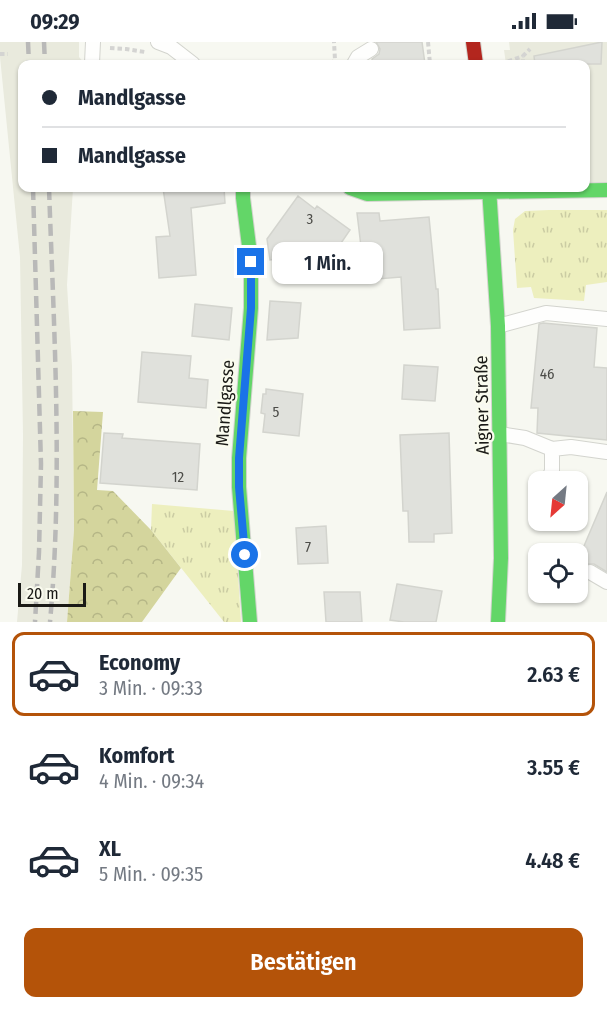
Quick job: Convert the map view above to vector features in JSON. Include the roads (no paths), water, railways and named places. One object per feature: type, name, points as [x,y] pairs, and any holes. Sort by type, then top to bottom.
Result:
[{"type":"street","points":[[473,42],[475,60]]},
{"type":"street","points":[[590,190],[607,190]]},
{"type":"street","name":"Mandlgasse","points":[[243,192],[251,262],[251,308],[239,458],[239,487],[250,622]]},
{"type":"street","name":"Aigner Straße","points":[[489,192],[498,326],[501,558],[498,622]]},
{"type":"lane","points":[[92,60],[93,42]]},
{"type":"lane","points":[[158,42],[171,46],[188,60]]},
{"type":"lane","points":[[356,60],[371,49]]},
{"type":"lane","points":[[498,326],[546,313],[607,319]]},
{"type":"lane","points":[[500,434],[525,438],[552,449],[571,447],[607,452]]},
{"type":"lane","points":[[552,449],[552,471]]},
{"type":"lane","points":[[591,572],[607,582]]},
{"type":"railway","points":[[28,42],[29,60]]},
{"type":"railway","points":[[44,42],[45,60]]},
{"type":"railway","points":[[33,192],[41,464],[35,622]]},
{"type":"railway","points":[[49,192],[57,459],[50,622]]}]
